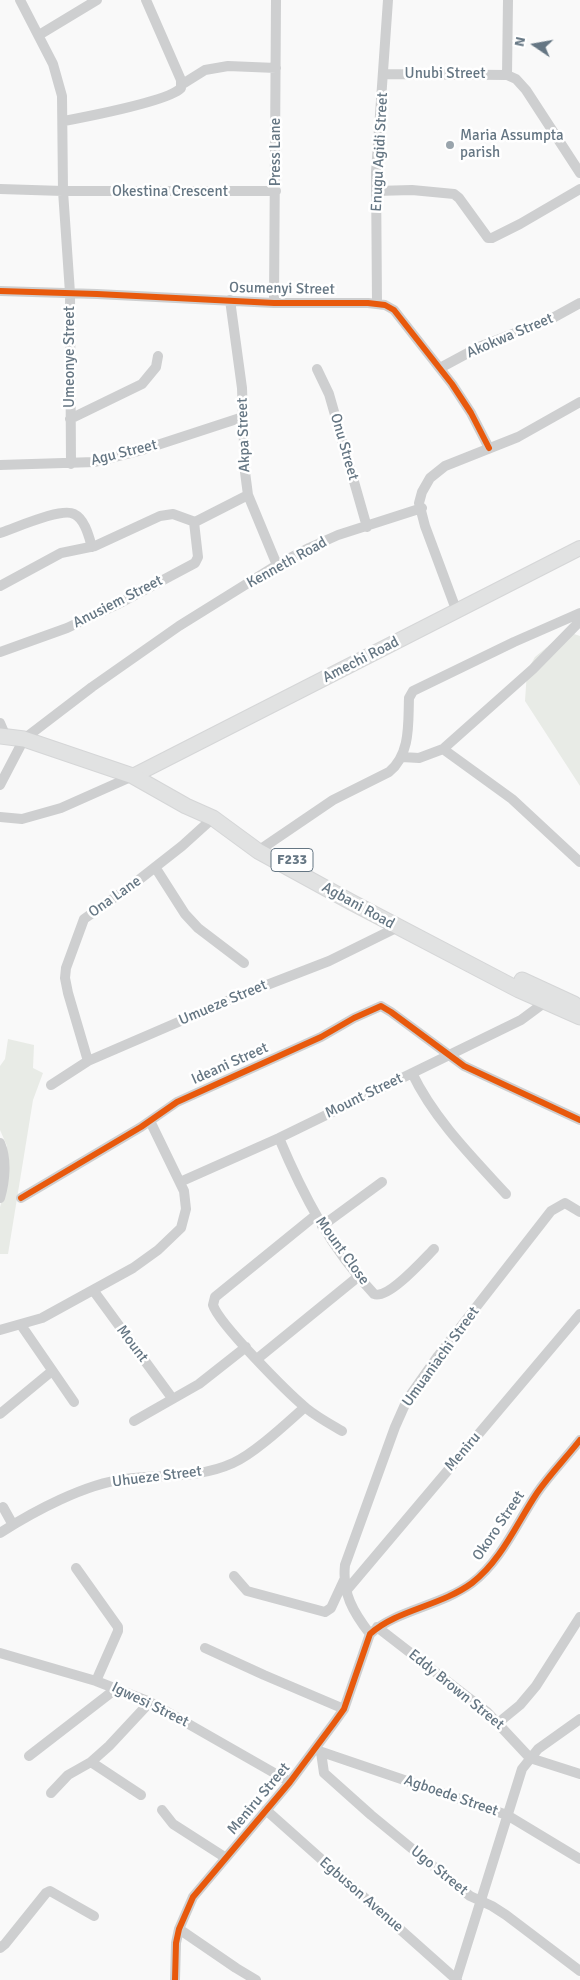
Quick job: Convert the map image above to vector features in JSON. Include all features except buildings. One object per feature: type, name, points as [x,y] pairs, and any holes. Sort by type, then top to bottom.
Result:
[{"type":"main road","name":"Amechi Road","points":[[137,774],[580,548]]},
{"type":"main road","name":"Agbani Road","points":[[1,729],[26,738],[95,755],[137,774],[398,927],[550,999],[580,1007]]},
{"type":"main road","name":"Agbani Road","points":[[137,774],[186,806],[213,818],[262,848],[550,999],[580,1017]]},
{"type":"street","name":"Umeonye Street","points":[[20,0],[39,35],[59,79],[62,96],[64,121],[63,191],[70,293],[71,464]]},
{"type":"street","points":[[39,35],[97,0]]},
{"type":"street","points":[[146,0],[181,85]]},
{"type":"street","name":"Press Lane","points":[[274,303],[276,0]]},
{"type":"street","name":"Enugu Agidi Street","points":[[376,304],[376,191],[388,0]]},
{"type":"street","name":"Unubi Street","points":[[507,74],[508,0]]},
{"type":"street","points":[[64,121],[109,112],[176,93],[181,85],[205,70],[228,66],[276,68]]},
{"type":"street","name":"Unubi Street","points":[[384,74],[507,74],[516,79],[526,90],[580,173]]},
{"type":"street","name":"Okestina Crescent","points":[[0,189],[63,191],[276,191]]},
{"type":"street","points":[[376,191],[412,190],[454,194],[459,198],[488,238],[520,224],[580,189]]},
{"type":"street","name":"Osumenyi Street","points":[[0,292],[70,293],[274,303],[376,304],[387,306],[394,310],[462,398],[489,448]]},
{"type":"street","name":"Akpa Street","points":[[230,300],[242,388],[245,472],[248,495],[277,565]]},
{"type":"street","name":"Akokwa Street","points":[[440,368],[479,346],[549,320],[580,303]]},
{"type":"street","points":[[70,419],[142,384],[156,367],[158,356]]},
{"type":"street","name":"Onu Street","points":[[317,369],[330,394],[367,527]]},
{"type":"street","points":[[457,612],[419,503],[422,492],[435,473],[444,466],[518,437],[580,402]]},
{"type":"street","name":"Agu Street","points":[[0,465],[96,462],[139,451],[243,417]]},
{"type":"street","points":[[0,586],[60,553],[92,547],[160,516],[173,514],[194,522],[248,495]]},
{"type":"street","name":"Kenneth Road","points":[[26,738],[138,653],[277,565],[309,548],[338,536],[422,508]]},
{"type":"street","points":[[0,533],[53,514],[72,512],[78,516],[84,525],[92,547]]},
{"type":"street","name":"Anusiem Street","points":[[0,652],[67,628],[118,604],[195,563],[198,557],[194,522]]},
{"type":"street","points":[[262,848],[333,800],[389,772],[396,766],[402,757],[405,747],[408,729],[409,698],[413,691],[514,642],[580,613]]},
{"type":"street","points":[[402,757],[419,758],[443,749],[533,669],[580,621]]},
{"type":"street","points":[[0,785],[26,738]]},
{"type":"street","points":[[443,749],[512,799],[580,862]]},
{"type":"street","points":[[0,817],[22,819],[61,808],[137,774]]},
{"type":"street","name":"Ona Lane","points":[[88,1061],[66,984],[66,968],[86,916],[100,909],[155,868],[213,818]]},
{"type":"street","points":[[155,868],[185,914],[198,928],[244,963]]},
{"type":"street","name":"Umueze Street","points":[[51,1085],[88,1061],[240,995],[329,961],[398,927]]},
{"type":"street","name":"Mount Street","points":[[180,1182],[279,1138],[522,1020],[550,999]]},
{"type":"street","name":"Ideani Street","points":[[21,1198],[150,1121],[177,1102],[321,1037],[378,1007],[391,1012],[451,1055]]},
{"type":"street","points":[[451,1055],[464,1066],[486,1078],[580,1120]]},
{"type":"street","points":[[412,1073],[429,1102],[453,1134],[506,1194]]},
{"type":"street","points":[[0,1330],[42,1318],[93,1290],[138,1264],[158,1250],[178,1232],[185,1220],[186,1198],[150,1121]]},
{"type":"street","name":"Mount Close","points":[[279,1138],[322,1226],[374,1294],[381,1295],[405,1279],[434,1249]]},
{"type":"street","points":[[0,1198],[3,1184],[4,1157],[1,1144]]},
{"type":"street","points":[[322,1226],[382,1182]]},
{"type":"street","name":"Umuaniachi Street","points":[[373,1631],[354,1612],[346,1591],[344,1579],[348,1556],[395,1427],[407,1400],[551,1210],[565,1203],[580,1212]]},
{"type":"street","points":[[316,1215],[215,1297],[213,1301],[214,1309],[246,1348],[305,1407],[342,1431]]},
{"type":"street","points":[[257,1359],[359,1276]]},
{"type":"street","name":"Mount","points":[[93,1290],[172,1398]]},
{"type":"street","name":"Meniru","points":[[346,1591],[580,1314]]},
{"type":"street","points":[[21,1325],[74,1402]]},
{"type":"street","points":[[134,1421],[200,1384],[246,1348]]},
{"type":"street","points":[[0,1414],[52,1371]]},
{"type":"street","name":"Uhueze Street","points":[[0,1533],[59,1501],[100,1484],[126,1478],[194,1475],[235,1463],[305,1407]]},
{"type":"street","name":"Okoro Street","points":[[373,1631],[447,1598],[474,1581],[501,1551],[523,1513],[551,1474],[580,1440]]},
{"type":"street","points":[[2,1507],[13,1525]]},
{"type":"street","points":[[76,1568],[118,1627],[118,1631],[96,1680]]},
{"type":"street","points":[[234,1576],[247,1591],[325,1612],[331,1608],[344,1579]]},
{"type":"street","points":[[498,1723],[520,1704],[536,1686],[580,1617]]},
{"type":"street","name":"Meniru Street","points":[[176,1980],[176,1943],[179,1929],[193,1897],[318,1751],[344,1709],[373,1631]]},
{"type":"street","name":"Eddy Brown Street","points":[[373,1631],[498,1723],[533,1755],[580,1774]]},
{"type":"street","points":[[205,1648],[344,1709]]},
{"type":"street","name":"Igwesi Street","points":[[0,1652],[96,1680],[150,1702],[290,1782]]},
{"type":"street","points":[[30,1756],[118,1688]]},
{"type":"street","points":[[51,1793],[68,1775],[91,1762],[109,1746],[150,1702]]},
{"type":"street","points":[[456,1980],[522,1769],[533,1755],[580,1719]]},
{"type":"street","name":"Agboede Street","points":[[318,1751],[507,1814],[580,1859]]},
{"type":"street","name":"Ugo Street","points":[[318,1751],[324,1773],[370,1815],[454,1884],[506,1915],[580,1971]]},
{"type":"street","points":[[91,1762],[141,1794]]},
{"type":"street","points":[[162,1810],[174,1824],[226,1858]]},
{"type":"street","name":"Egbuson Avenue","points":[[266,1810],[456,1980]]},
{"type":"street","points":[[0,1948],[46,1893],[50,1891],[94,1916]]},
{"type":"street","points":[[179,1929],[256,1980]]},
{"type":"shaded area","points":[[574,634],[580,636],[580,786],[525,701],[527,671],[535,657],[553,642]]},
{"type":"shaded area","points":[[8,1039],[34,1045],[33,1068],[43,1073],[33,1100],[8,1254],[0,1254],[0,1207],[7,1181],[7,1146],[0,1130],[0,1066],[5,1059]]},
{"type":"cycle path","points":[[0,291],[274,303],[368,303],[385,305],[394,310],[452,384],[471,413],[489,448]]},
{"type":"cycle path","points":[[21,1198],[141,1127],[177,1102],[321,1037],[354,1018],[381,1006],[464,1066],[580,1120]]},
{"type":"cycle path","points":[[175,1980],[176,1943],[179,1929],[193,1897],[290,1782],[344,1709],[370,1634],[393,1619],[460,1591],[482,1574],[500,1553],[542,1486],[580,1440]]},
{"type":"place","name":"Maria Assumpta parish","points":[[450,145]]}]
